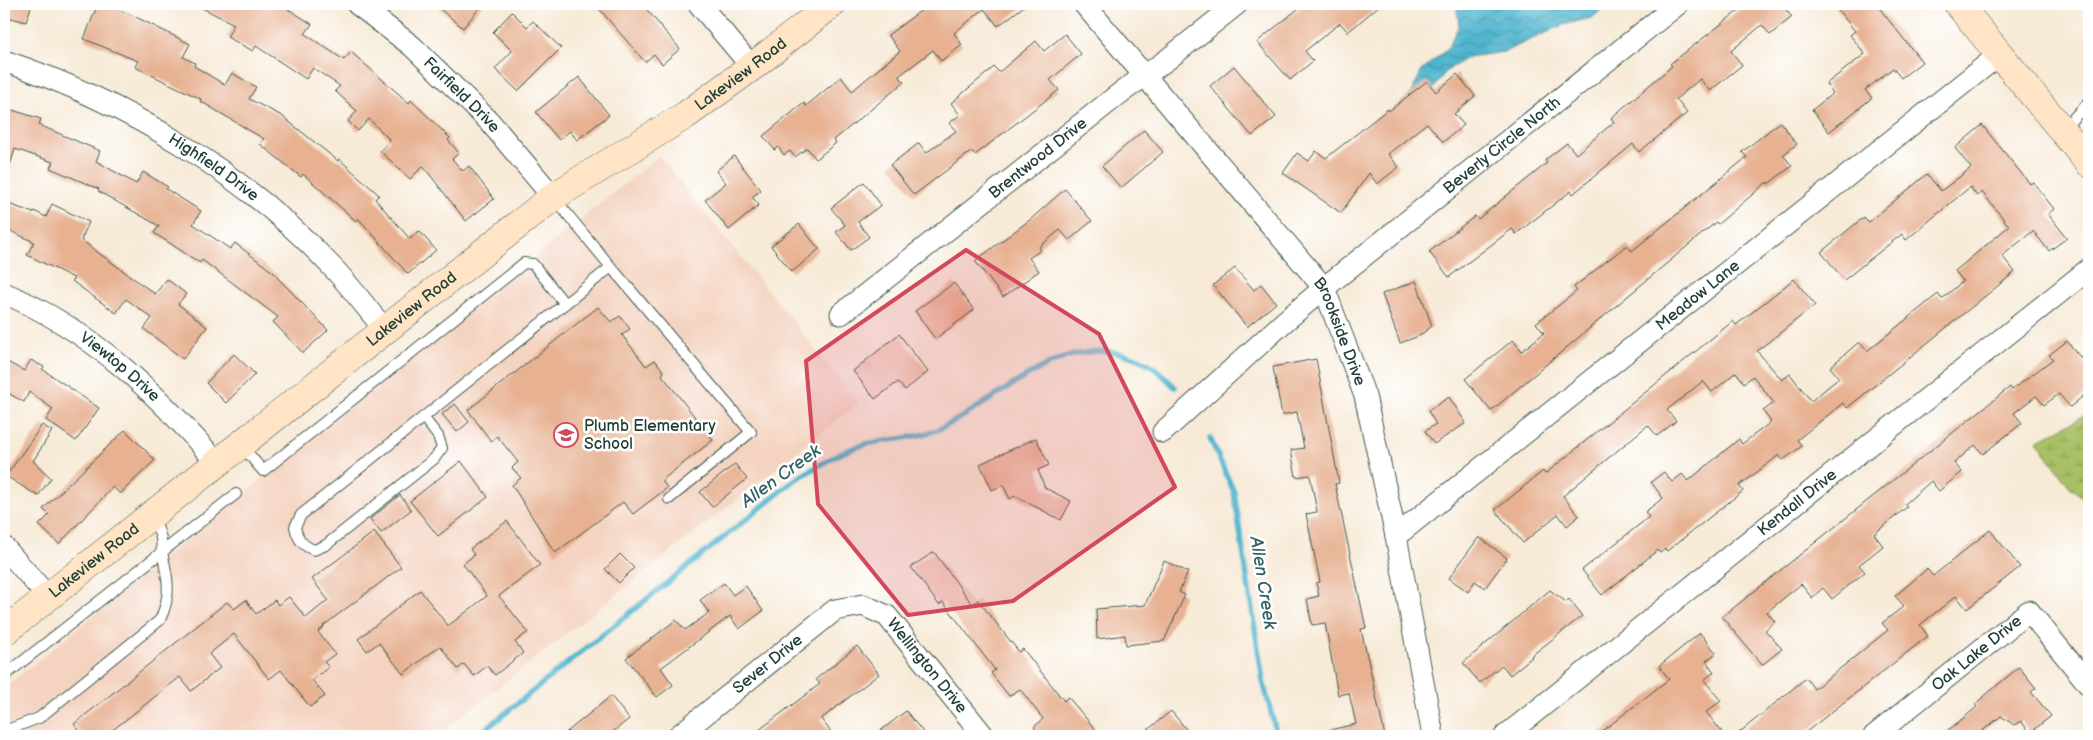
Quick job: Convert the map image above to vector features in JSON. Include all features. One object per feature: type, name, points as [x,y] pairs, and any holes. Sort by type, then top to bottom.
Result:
[{"type":"street","name":"Fairfield Drive","points":[[357,4],[412,46],[489,121],[553,198]]},
{"type":"street","points":[[699,4],[752,67]]},
{"type":"street","name":"Lakeview Road","points":[[4,632],[553,198],[686,115],[752,67],[832,4]]},
{"type":"street","name":"Brookside Drive","points":[[1084,4],[1324,288],[1365,396],[1396,536],[1433,736]]},
{"type":"street","name":"Brentwood Drive","points":[[840,314],[1236,4]]},
{"type":"street","name":"Beverly Circle North","points":[[1163,432],[1324,288],[1678,4]]},
{"type":"street","points":[[1958,4],[2089,163]]},
{"type":"street","name":"Meadow Lane","points":[[1396,536],[2000,54]]},
{"type":"street","name":"Highfield Drive","points":[[4,62],[38,72],[106,103],[175,141],[246,188],[299,234],[335,269],[385,330]]},
{"type":"street","name":"Kendall Drive","points":[[1504,736],[2089,269]]},
{"type":"street","name":"Viewtop Drive","points":[[4,293],[73,330],[126,369],[180,420],[216,463]]},
{"type":"street","points":[[4,547],[48,597]]},
{"type":"street","name":"Sever Drive","points":[[678,736],[835,610],[863,605]]},
{"type":"street","name":"Wellington Drive","points":[[863,605],[887,616],[984,736]]},
{"type":"street","name":"Oak Lake Drive","points":[[1874,736],[2029,611],[2089,685]]},
{"type":"lane","points":[[2062,130],[2089,102]]},
{"type":"lane","points":[[553,198],[751,432],[669,499]]},
{"type":"lane","points":[[241,444],[263,471],[524,264],[533,264],[566,304]]},
{"type":"lane","points":[[424,417],[438,436],[442,448],[434,459],[326,546],[314,550],[304,546],[298,538],[296,527],[301,515],[611,267]]},
{"type":"lane","points":[[4,676],[236,494]]},
{"type":"lane","points":[[4,731],[39,718],[160,620],[166,605],[169,586],[161,538],[152,514]]},
{"type":"highlighted area","points":[[966,250],[1099,334],[1175,487],[1013,601],[908,615],[818,504],[806,361]]},
{"type":"shaded area","name":"Plumb Elementary School","points":[[659,156],[859,403],[437,736],[4,736],[4,688]]},
{"type":"green space","points":[[2089,413],[2089,503],[2069,486],[2037,441]]},
{"type":"water","points":[[1456,4],[1609,4],[1592,18],[1563,25],[1504,52],[1468,57],[1445,72],[1423,105],[1410,95],[1422,70],[1447,49],[1459,25]]},
{"type":"building","points":[[4,4],[32,4],[26,22],[4,16]]},
{"type":"building","points":[[98,4],[105,4],[134,16],[190,44],[183,57],[195,63],[194,66],[225,85],[232,73],[256,87],[249,99],[282,116],[338,161],[339,159],[379,195],[375,199],[410,239],[419,231],[436,250],[408,274],[358,218],[356,221],[303,174],[301,177],[260,144],[264,139],[200,101],[201,99],[135,67],[138,61],[84,39]]},
{"type":"building","points":[[194,4],[280,4],[312,24],[305,34],[344,60],[351,52],[409,103],[411,100],[450,138],[448,140],[459,153],[452,159],[463,171],[469,166],[494,199],[466,221],[423,166],[410,179],[380,151],[390,140],[369,119],[358,131],[348,121],[357,111],[335,91],[340,86],[313,68],[306,79],[256,46],[253,51],[227,37],[234,24]]},
{"type":"building","points":[[434,4],[483,4],[463,28]]},
{"type":"building","points":[[595,4],[642,4],[680,49],[662,64],[654,54],[645,62]]},
{"type":"building","points":[[930,4],[1027,4],[998,26],[984,9],[954,33],[962,45],[941,61],[933,50],[899,76],[904,82],[834,140],[836,143],[816,159],[807,148],[795,157],[790,151],[784,155],[778,147],[775,150],[763,136],[804,103],[806,106],[841,77],[852,91],[900,51],[888,35]]},
{"type":"building","points":[[1304,4],[1381,4],[1348,32],[1340,23],[1305,51],[1313,61],[1290,80],[1257,42]]},
{"type":"building","points":[[1747,4],[1781,4],[1792,17],[1770,35],[1762,25],[1731,51],[1742,65],[1710,91],[1700,79],[1676,99],[1687,113],[1639,152],[1633,144],[1573,194],[1571,191],[1516,234],[1512,229],[1449,277],[1429,252],[1475,216],[1478,219],[1547,163],[1545,160],[1567,143],[1576,154],[1614,122],[1611,118],[1672,66],[1670,64]]},
{"type":"building","points":[[1833,4],[1876,4],[1922,62],[1901,78],[1893,68],[1865,90],[1872,98],[1829,132],[1812,110],[1833,93],[1826,84],[1865,54],[1850,35],[1855,31]]},
{"type":"building","points":[[512,12],[527,27],[533,21],[561,48],[518,91],[495,69],[512,51],[493,32]]},
{"type":"building","points":[[1065,34],[1081,54],[1050,80],[1059,90],[975,155],[972,151],[914,195],[890,165],[919,143],[926,153],[956,131],[949,123],[960,115],[951,103],[994,67],[999,72],[1036,41],[1044,51]]},
{"type":"building","points":[[1234,66],[1276,117],[1252,136],[1210,86]]},
{"type":"building","points":[[1457,74],[1475,96],[1454,114],[1464,125],[1443,142],[1427,123],[1388,154],[1399,167],[1377,184],[1369,173],[1341,213],[1283,173],[1297,153],[1309,161],[1316,151],[1326,158],[1427,81],[1436,92]]},
{"type":"building","points":[[579,77],[609,115],[577,140],[570,131],[559,140],[536,112]]},
{"type":"building","points":[[12,110],[41,119],[39,125],[100,151],[96,161],[136,184],[143,172],[168,187],[166,189],[201,211],[193,224],[230,249],[235,243],[278,276],[328,330],[303,353],[273,322],[278,317],[202,260],[200,263],[154,233],[159,226],[98,191],[99,189],[50,168],[53,162],[15,149],[7,175],[4,174],[4,120],[8,121]]},
{"type":"building","points":[[1780,122],[1797,144],[1783,155],[1792,166],[1768,184],[1767,182],[1718,224],[1716,222],[1491,411],[1465,379],[1513,340],[1522,351],[1544,333],[1536,323],[1577,291],[1574,287],[1627,245],[1632,251],[1747,157],[1742,152]]},
{"type":"building","points":[[1982,125],[2030,184],[2033,182],[2054,209],[2048,214],[2067,238],[2049,251],[2033,231],[2002,256],[2015,272],[1847,408],[1843,403],[1797,440],[1802,446],[1783,460],[1779,455],[1739,486],[1743,491],[1667,551],[1665,549],[1660,553],[1658,550],[1602,595],[1582,570],[1649,517],[1645,512],[1663,498],[1651,482],[1664,472],[1672,482],[1682,474],[1688,481],[1739,439],[1742,444],[1771,422],[1763,411],[1774,403],[1753,376],[1744,383],[1736,372],[1712,392],[1703,381],[1667,410],[1676,421],[1657,436],[1648,425],[1563,496],[1579,516],[1567,526],[1558,514],[1523,543],[1495,510],[1543,471],[1545,474],[1733,321],[1736,325],[1794,279],[1815,305],[1757,351],[1782,380],[1790,374],[1811,401],[1839,378],[1830,367],[1859,342],[1867,351],[1938,294],[1942,299],[1963,281],[1955,271],[2009,226],[1982,192],[1977,196],[1970,187],[1906,240],[1902,234],[1844,280],[1821,252],[1864,217],[1869,222],[1927,174],[1941,191],[1971,168],[1955,148]]},
{"type":"building","points":[[1144,130],[1163,152],[1121,188],[1102,166]]},
{"type":"building","points":[[734,156],[761,190],[752,197],[759,205],[729,230],[705,200],[726,183],[716,171]]},
{"type":"building","points":[[864,182],[881,205],[858,222],[869,237],[851,250],[836,232],[845,225],[831,208]]},
{"type":"building","points":[[1065,189],[1092,221],[1069,240],[1060,230],[1039,247],[1041,250],[1029,258],[1039,271],[1003,297],[975,261],[1031,219]]},
{"type":"building","points":[[4,202],[33,213],[34,211],[46,217],[52,204],[89,222],[81,240],[155,294],[167,279],[186,294],[178,304],[207,327],[183,359],[144,329],[152,318],[126,299],[116,313],[72,281],[74,278],[27,255],[34,242],[4,228]]},
{"type":"building","points":[[799,224],[819,249],[792,272],[771,246]]},
{"type":"building","points":[[1235,268],[1254,290],[1261,284],[1276,303],[1247,327],[1213,285]]},
{"type":"building","points":[[1416,281],[1432,326],[1419,336],[1400,343],[1382,294]]},
{"type":"building","points":[[954,283],[974,310],[935,339],[915,311]]},
{"type":"building","points":[[598,307],[611,322],[620,316],[630,329],[622,335],[646,366],[655,360],[664,372],[662,375],[713,440],[662,480],[667,488],[633,514],[623,502],[555,553],[512,485],[521,478],[512,468],[518,462],[497,436],[491,441],[468,410]]},
{"type":"building","points":[[899,334],[928,372],[905,390],[898,382],[875,399],[853,371]]},
{"type":"building","points":[[2067,341],[2089,368],[2089,391],[2070,407],[2059,394],[2044,405],[2036,396],[2014,413],[2022,423],[1983,454],[1975,445],[1954,463],[1962,472],[1939,491],[1931,481],[1905,504],[1907,507],[1874,534],[1883,546],[1859,565],[1865,572],[1832,599],[1823,588],[1812,598],[1801,584],[1767,612],[1775,622],[1765,630],[1782,649],[1762,665],[1722,617],[2010,387],[2012,390],[2053,359],[2049,355]]},
{"type":"building","points":[[234,354],[255,374],[226,403],[206,383]]},
{"type":"building","points":[[1316,359],[1339,483],[1335,484],[1366,628],[1361,629],[1385,736],[1330,736],[1329,730],[1356,724],[1349,693],[1338,695],[1325,623],[1312,625],[1307,599],[1319,596],[1316,583],[1320,582],[1306,514],[1317,512],[1310,475],[1296,477],[1291,450],[1304,448],[1297,412],[1282,415],[1273,367]]},
{"type":"building","points":[[4,360],[24,371],[31,360],[44,367],[42,369],[99,408],[76,441],[46,420],[53,409],[29,392],[24,402],[4,391]]},
{"type":"building","points":[[1449,397],[1466,423],[1434,444],[1425,431],[1436,424],[1428,411]]},
{"type":"building","points":[[455,404],[469,422],[457,432],[442,414]]},
{"type":"building","points":[[42,425],[52,431],[33,461],[51,478],[38,496],[6,476]]},
{"type":"building","points":[[125,430],[155,460],[120,494],[113,487],[59,544],[39,525],[49,515],[43,509]]},
{"type":"building","points":[[1036,438],[1049,465],[1038,470],[1045,488],[1071,501],[1061,520],[1015,496],[1010,499],[1003,485],[992,490],[980,464]]},
{"type":"building","points":[[461,461],[488,497],[438,536],[410,501]]},
{"type":"building","points":[[735,464],[747,479],[712,507],[700,492]]},
{"type":"building","points":[[400,495],[411,510],[381,533],[370,519]]},
{"type":"building","points":[[507,521],[540,565],[499,596],[528,632],[515,642],[523,653],[495,675],[487,666],[474,676],[464,664],[458,669],[440,646],[403,674],[379,643],[367,651],[358,639],[420,590],[448,626],[487,596],[463,564],[474,555],[470,549]]},
{"type":"building","points":[[1990,530],[2020,567],[1967,609],[1956,596],[1920,625],[1928,636],[1801,736],[1735,736],[1806,678],[1814,689],[1888,630],[1882,623],[1904,606],[1895,596],[1927,569],[1933,576]]},
{"type":"building","points":[[374,532],[401,567],[323,626],[318,632],[335,654],[324,662],[329,667],[312,680],[325,696],[310,707],[281,670],[269,679],[234,634],[209,654],[220,668],[191,691],[180,677],[105,736],[84,736],[74,724],[227,602],[234,609],[246,600],[256,614],[275,600],[278,605],[289,597],[306,618],[328,600],[312,579]]},
{"type":"building","points":[[1479,537],[1507,558],[1485,588],[1475,581],[1468,592],[1449,578]]},
{"type":"building","points":[[934,552],[972,604],[978,600],[1019,652],[1023,649],[1064,701],[1068,697],[1101,736],[1041,736],[1034,727],[1043,719],[1020,689],[1009,696],[991,673],[995,670],[943,602],[939,605],[911,567]]},
{"type":"building","points":[[620,554],[634,568],[619,583],[605,569]]},
{"type":"building","points":[[1164,561],[1188,572],[1179,592],[1185,595],[1164,641],[1126,645],[1125,635],[1097,639],[1096,609],[1145,605]]},
{"type":"building","points":[[724,583],[733,595],[746,586],[763,611],[739,629],[730,616],[661,668],[673,685],[657,697],[626,658],[676,620],[685,630],[709,613],[700,600]]},
{"type":"building","points":[[1550,590],[1566,602],[1569,599],[1582,616],[1510,675],[1502,665],[1480,683],[1463,663]]},
{"type":"building","points":[[1700,633],[1716,653],[1706,661],[1714,672],[1704,680],[1721,701],[1706,712],[1725,736],[1596,736],[1669,679],[1659,666]]},
{"type":"building","points":[[857,646],[879,674],[821,719],[834,736],[751,736],[820,684],[816,679]]},
{"type":"building","points":[[2019,667],[2036,688],[2031,692],[2051,716],[2030,733],[2021,721],[2014,725],[2001,716],[1976,736],[1941,736],[1977,707],[1975,704]]},
{"type":"building","points":[[611,696],[629,719],[608,736],[562,736]]},
{"type":"building","points":[[906,711],[926,736],[874,736]]},
{"type":"building","points":[[1171,711],[1192,736],[1140,736]]},
{"type":"waterway","name":"Allen Creek","points":[[477,736],[795,480],[838,455],[866,444],[910,437],[937,430],[962,417],[1038,370],[1064,358],[1092,352],[1120,353],[1149,364],[1175,387]]},
{"type":"waterway","name":"Allen Creek","points":[[1210,438],[1234,492],[1263,681],[1277,736]]},
{"type":"place","name":"Plumb Elementary School","points":[[566,435]]}]
